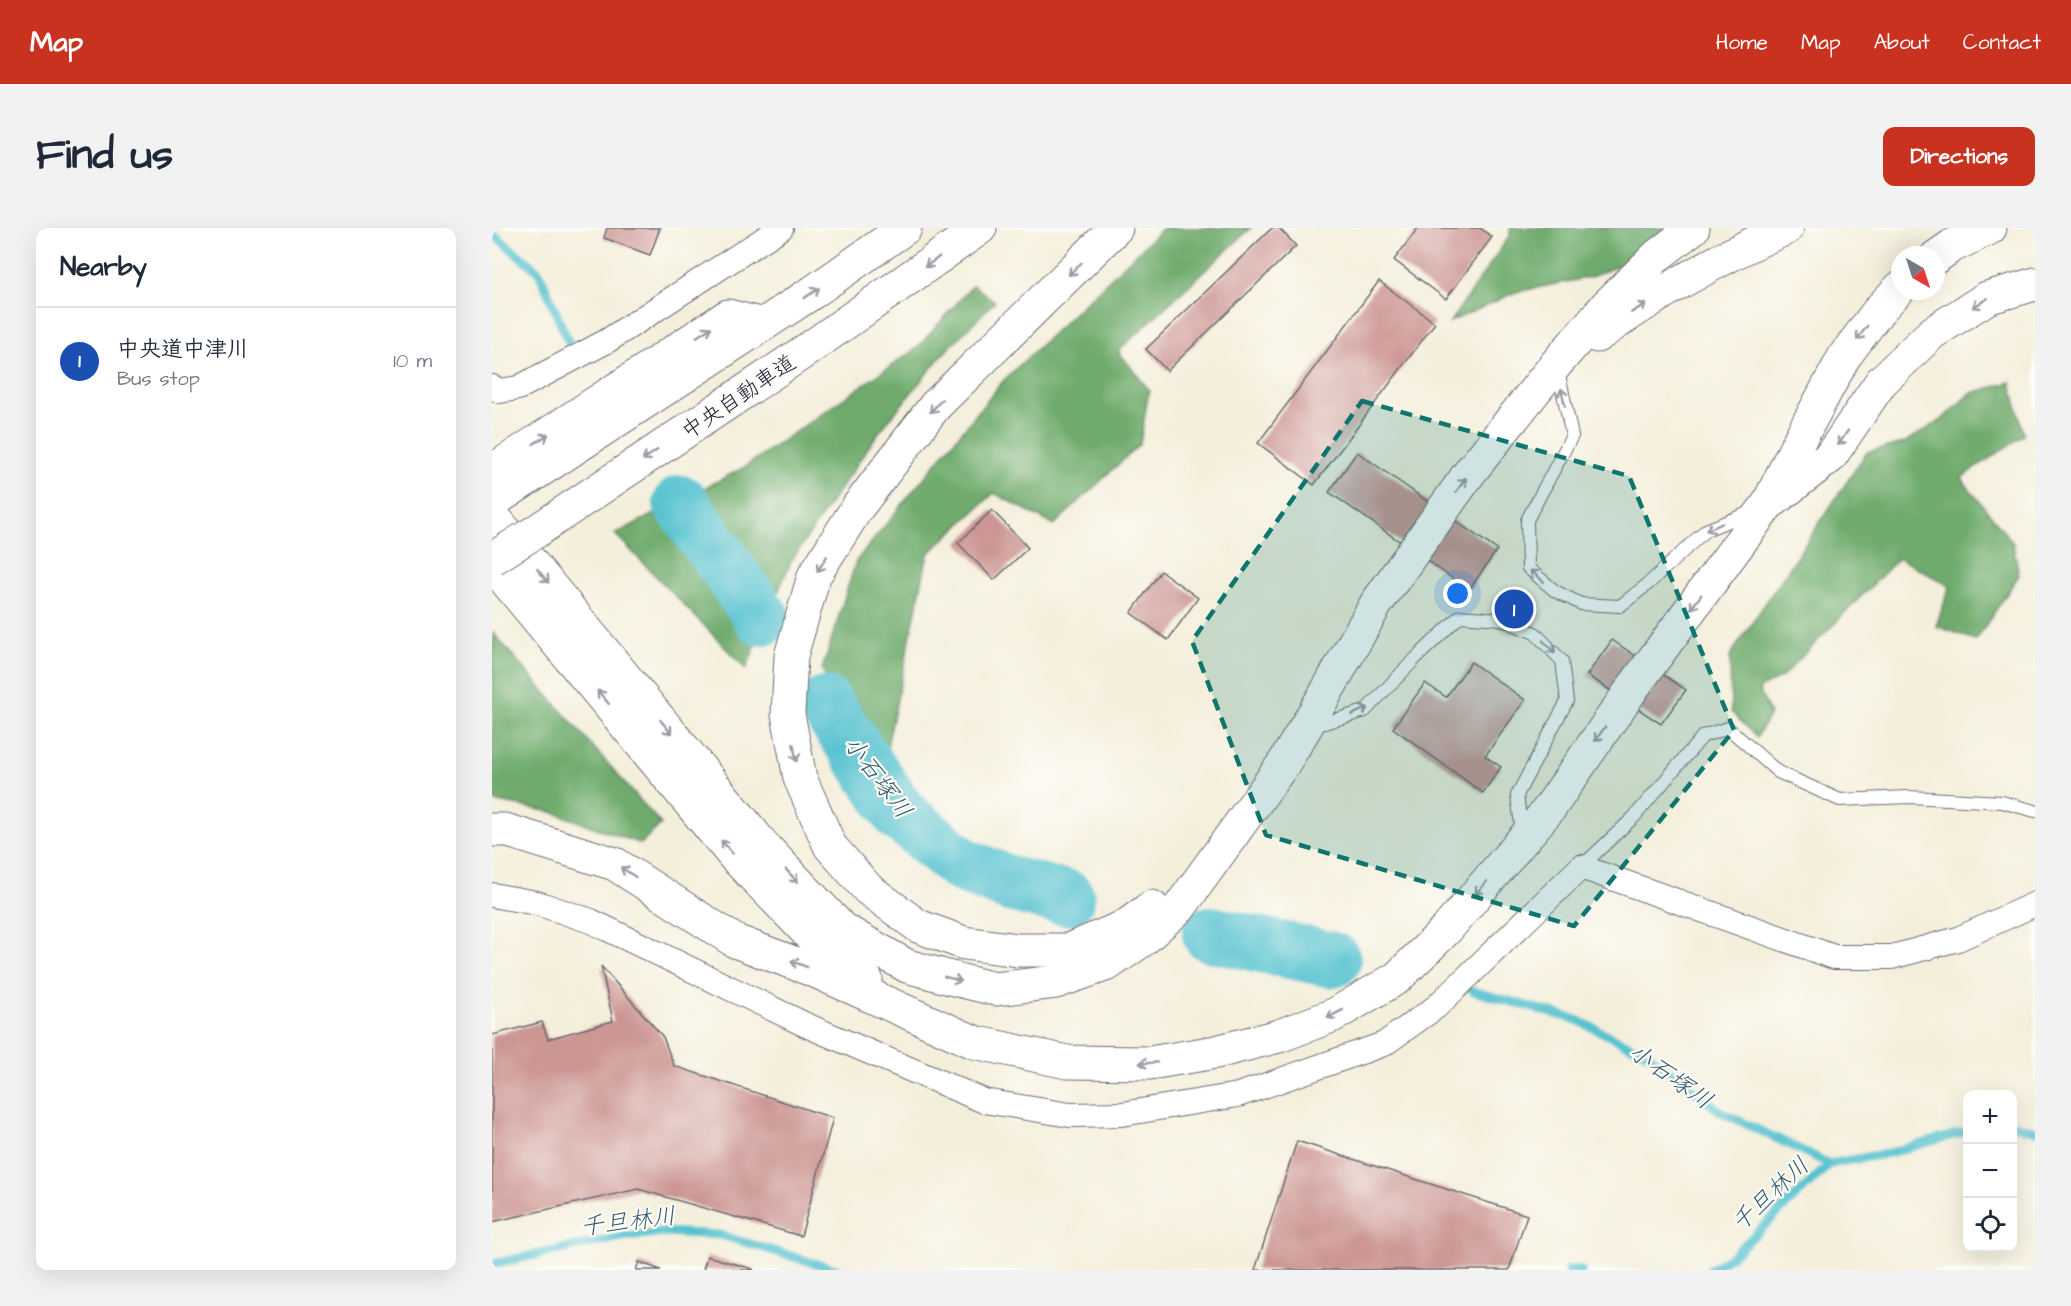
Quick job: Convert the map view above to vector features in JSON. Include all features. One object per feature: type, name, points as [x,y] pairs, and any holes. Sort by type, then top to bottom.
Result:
[{"type":"highway","name":"中央自動車道","points":[[494,496],[763,326],[905,228]]},
{"type":"highway","name":"中央自動車道","points":[[492,559],[814,345],[980,228]]},
{"type":"highway","points":[[1116,228],[935,406],[857,508],[814,576],[791,656],[788,714],[800,778],[830,846],[868,889],[909,920],[918,926],[964,944],[1018,950],[1069,950],[1126,926],[1213,862]]},
{"type":"highway","points":[[494,496],[761,843],[842,929],[907,966],[995,989],[1056,982],[1108,964],[1144,939],[1180,907],[1284,763],[1376,604],[1470,472],[1556,364],[1607,305],[1649,263],[1693,228]]},
{"type":"highway","points":[[1556,364],[1623,318],[1686,279],[1748,245],[1787,228]]},
{"type":"highway","points":[[1945,251],[1990,228]]},
{"type":"highway","points":[[1768,504],[1830,457],[1881,382],[1932,333],[1987,298],[2035,284]]},
{"type":"highway","points":[[492,830],[504,830],[615,864],[735,941],[815,970],[974,1042],[1067,1062],[1150,1063],[1216,1052],[1279,1036],[1334,1015],[1397,978],[1446,930],[1549,808],[1634,686],[1768,504],[1801,436],[1844,357],[1891,297]]},
{"type":"highway","points":[[492,564],[734,856],[815,940],[910,1013]]},
{"type":"street","points":[[492,387],[500,391],[518,388],[607,341],[781,228]]},
{"type":"street","points":[[492,895],[537,903],[591,921],[806,1025],[984,1101],[1070,1115],[1122,1114],[1238,1095],[1384,1044],[1436,1006],[1581,867],[1834,957],[1893,957],[1958,939],[2035,904]]},
{"type":"lane","points":[[1556,364],[1572,436],[1527,520],[1527,568],[1555,591],[1581,604],[1620,606],[1648,584],[1706,530],[1768,504]]},
{"type":"lane","points":[[1304,728],[1365,711],[1460,616],[1500,619],[1535,633],[1562,661],[1566,701],[1517,795],[1522,840]]},
{"type":"lane","points":[[1581,867],[1634,817],[1703,736],[1728,728],[1778,772],[1840,800],[1909,797],[2002,802],[2035,811]]},
{"type":"highlighted area","points":[[1362,401],[1629,476],[1734,730],[1574,926],[1266,835],[1192,641]]},
{"type":"green space","points":[[1163,228],[1251,228],[1118,351],[1149,390],[1140,444],[1054,525],[994,493],[928,554],[884,761],[822,670],[856,561],[1004,380]]},
{"type":"green space","points":[[1510,228],[1675,228],[1632,260],[1591,277],[1516,292],[1450,322],[1510,235]]},
{"type":"green space","points":[[973,285],[995,301],[942,355],[876,436],[791,561],[746,669],[615,534],[743,468],[918,347]]},
{"type":"green space","points":[[2011,382],[2024,435],[1961,478],[2013,543],[2019,575],[1976,640],[1936,626],[1950,586],[1899,558],[1782,677],[1759,689],[1770,714],[1757,737],[1731,712],[1730,656],[1867,452],[1904,443],[1940,421],[1971,393]]},
{"type":"green space","points":[[493,633],[661,824],[641,844],[552,812],[492,801]]},
{"type":"building","points":[[607,228],[660,228],[650,255],[604,238]]},
{"type":"building","points":[[1272,228],[1279,228],[1296,246],[1167,371],[1146,349]]},
{"type":"building","points":[[1418,228],[1480,228],[1492,237],[1446,299],[1394,260]]},
{"type":"building","points":[[1379,281],[1435,323],[1314,485],[1258,443]]},
{"type":"building","points":[[1357,452],[1497,550],[1469,590],[1329,492]]},
{"type":"building","points":[[992,510],[1028,548],[994,580],[958,543]]},
{"type":"building","points":[[1161,571],[1198,598],[1168,640],[1131,613]]},
{"type":"building","points":[[1612,640],[1686,690],[1661,724],[1587,675]]},
{"type":"building","points":[[1471,662],[1525,700],[1485,756],[1501,767],[1483,793],[1393,728],[1425,683],[1446,697]]},
{"type":"building","points":[[601,966],[663,1037],[674,1066],[833,1118],[801,1236],[638,1189],[492,1222],[492,1035],[542,1022],[548,1039],[613,1021]]},
{"type":"building","points":[[1297,1141],[1527,1215],[1509,1270],[1255,1270]]},
{"type":"building","points":[[707,1256],[753,1269],[753,1270],[703,1270]]},
{"type":"building","points":[[639,1262],[661,1270],[636,1270]]},
{"type":"waterway","name":"小石塚川","points":[[492,233],[539,272],[568,341]]},
{"type":"waterway","name":"小石塚川","points":[[681,503],[762,618]]},
{"type":"waterway","name":"小石塚川","points":[[825,704],[900,814],[962,865],[1010,884],[1067,898]]},
{"type":"waterway","name":"小石塚川","points":[[1210,934],[1333,960]]},
{"type":"waterway","name":"小石塚川","points":[[1473,991],[1577,1020],[1649,1055],[1721,1112],[1830,1164]]},
{"type":"waterway","name":"千旦林川","points":[[2017,1126],[2035,1131]]},
{"type":"waterway","name":"千旦林川","points":[[1710,1270],[1732,1256],[1830,1164],[1889,1153],[1963,1132]]},
{"type":"waterway","name":"千旦林川","points":[[492,1264],[621,1237],[665,1232],[720,1235],[838,1270]]},
{"type":"waterway","name":"千旦林川","points":[[1568,1270],[1581,1270]]},
{"type":"place","name":"中央道中津川","points":[[1514,609]]}]
